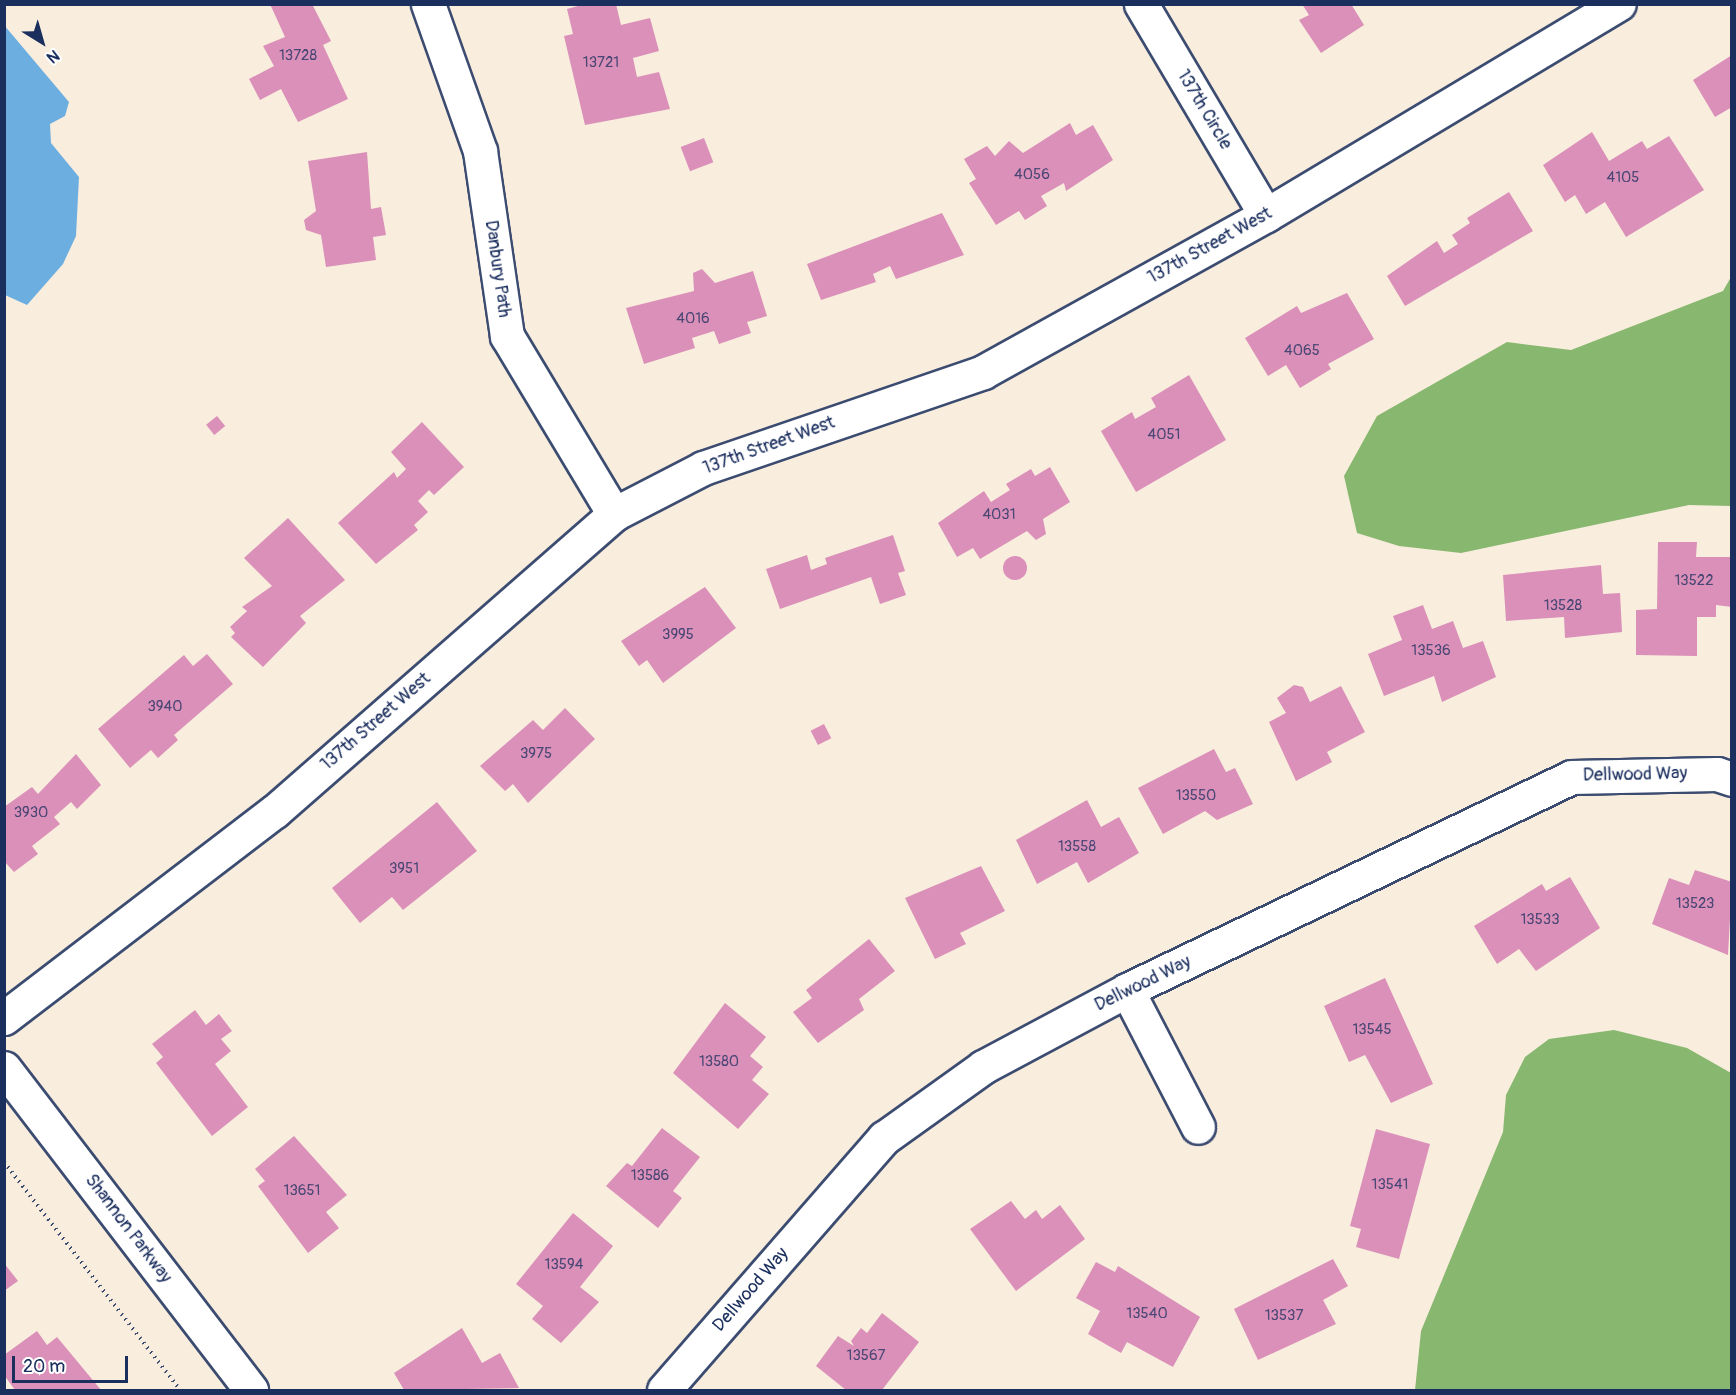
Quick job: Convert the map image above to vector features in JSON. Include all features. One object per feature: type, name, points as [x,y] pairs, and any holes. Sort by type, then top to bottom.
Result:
[{"type":"street","name":"Danbury Path","points":[[428,4],[480,151],[507,336],[614,514]]},
{"type":"street","name":"137th Circle","points":[[1141,4],[1266,215]]},
{"type":"street","name":"137th Street West","points":[[4,1018],[274,811],[614,514],[703,468],[983,372],[1266,215],[1620,4]]},
{"type":"street","name":"Dellwood Way","points":[[664,1390],[884,1138],[983,1067],[1127,990],[1571,777],[1717,774],[1731,779]]},
{"type":"street","points":[[1127,990],[1198,1127]]},
{"type":"street","name":"Shannon Parkway","points":[[4,1068],[251,1390]]},
{"type":"path","points":[[4,1162],[180,1390]]},
{"type":"green space","points":[[1731,277],[1731,506],[1689,505],[1461,553],[1399,546],[1357,533],[1344,476],[1377,416],[1507,342],[1571,350],[1723,291]]},
{"type":"green space","points":[[1614,1030],[1687,1048],[1731,1073],[1731,1390],[1415,1390],[1421,1331],[1503,1132],[1506,1095],[1525,1057],[1549,1039]]},
{"type":"water","points":[[4,25],[69,102],[65,116],[50,124],[51,143],[79,177],[76,236],[63,264],[27,305],[5,295]]},
{"type":"building","points":[[270,4],[312,4],[331,41],[323,45],[348,99],[298,122],[281,89],[260,100],[249,79],[274,66],[263,46],[285,37]]},
{"type":"building","points":[[585,4],[616,4],[621,25],[650,18],[659,51],[633,58],[637,77],[659,72],[670,109],[585,125],[564,36],[573,34],[567,9]]},
{"type":"building","points":[[1302,4],[1351,4],[1364,25],[1321,53],[1299,20],[1309,15]]},
{"type":"building","points":[[1732,55],[1732,107],[1715,117],[1693,80]]},
{"type":"building","points":[[1070,123],[1076,135],[1093,125],[1113,160],[1066,191],[1064,183],[1041,196],[1047,206],[1025,220],[1019,211],[996,225],[969,183],[976,179],[964,159],[987,146],[995,156],[1009,141],[1023,153]]},
{"type":"building","points":[[1592,132],[1609,161],[1642,141],[1647,149],[1669,136],[1704,190],[1626,237],[1605,202],[1586,214],[1575,195],[1565,202],[1543,165]]},
{"type":"building","points":[[704,138],[713,162],[690,171],[681,147]]},
{"type":"building","points":[[367,152],[371,209],[381,207],[386,235],[373,237],[376,260],[326,267],[321,235],[306,230],[304,220],[316,211],[308,161]]},
{"type":"building","points":[[1509,192],[1533,231],[1405,306],[1387,276],[1437,241],[1444,253],[1458,244],[1452,235],[1470,223],[1467,218]]},
{"type":"building","points":[[942,213],[964,255],[896,279],[890,266],[873,274],[876,282],[821,300],[807,264]]},
{"type":"building","points":[[702,269],[715,283],[753,271],[767,316],[747,322],[751,333],[719,344],[714,331],[692,338],[695,348],[644,364],[626,308],[694,291],[693,273]]},
{"type":"building","points":[[1347,293],[1374,339],[1328,364],[1331,369],[1300,388],[1286,365],[1268,376],[1245,338],[1297,306],[1301,313]]},
{"type":"building","points":[[1189,375],[1226,440],[1136,492],[1101,431],[1132,412],[1135,419],[1156,407],[1151,398]]},
{"type":"building","points":[[217,416],[225,426],[214,435],[206,425]]},
{"type":"building","points":[[422,422],[464,467],[434,495],[429,490],[418,501],[428,512],[414,525],[418,530],[376,564],[338,523],[394,472],[397,478],[406,469],[391,452]]},
{"type":"building","points":[[1050,467],[1070,502],[1043,519],[1046,534],[1036,540],[1027,531],[980,559],[973,548],[957,557],[938,523],[984,491],[991,502],[1010,490],[1006,484],[1031,469],[1035,476]]},
{"type":"building","points":[[288,518],[345,580],[300,616],[306,623],[263,667],[231,637],[235,633],[230,627],[247,611],[242,607],[272,586],[244,558]]},
{"type":"building","points":[[893,535],[905,571],[898,573],[906,595],[880,604],[871,577],[780,609],[766,569],[807,555],[811,570],[827,564],[825,558]]},
{"type":"building","points":[[1658,542],[1697,542],[1696,557],[1732,557],[1732,607],[1716,605],[1716,617],[1697,617],[1697,656],[1636,655],[1636,610],[1657,609]]},
{"type":"building","points":[[1015,556],[1024,559],[1027,568],[1024,577],[1015,580],[1006,577],[1003,568],[1006,559]]},
{"type":"building","points":[[1601,565],[1603,594],[1620,593],[1622,632],[1565,638],[1564,617],[1506,621],[1503,575]]},
{"type":"building","points":[[705,587],[736,628],[663,683],[647,660],[639,666],[621,641]]},
{"type":"building","points":[[1423,605],[1432,629],[1453,621],[1463,648],[1483,641],[1496,677],[1442,702],[1434,676],[1384,696],[1368,654],[1402,640],[1393,616]]},
{"type":"building","points":[[207,654],[233,684],[174,735],[178,740],[158,758],[151,750],[130,768],[98,729],[184,655],[193,666]]},
{"type":"building","points":[[1294,685],[1303,687],[1310,702],[1341,686],[1365,732],[1327,752],[1332,762],[1296,781],[1269,722],[1286,713],[1277,698]]},
{"type":"building","points":[[565,708],[595,739],[528,803],[513,784],[505,791],[480,766],[533,720],[543,730]]},
{"type":"building","points":[[824,724],[831,738],[818,745],[811,731]]},
{"type":"building","points":[[1214,749],[1226,772],[1235,768],[1253,804],[1217,820],[1205,811],[1163,834],[1138,788]]},
{"type":"building","points":[[76,754],[101,785],[77,809],[71,802],[54,817],[60,824],[32,846],[38,854],[14,872],[4,861],[4,807],[32,787],[38,794]]},
{"type":"building","points":[[1087,800],[1101,827],[1119,817],[1139,853],[1088,883],[1077,862],[1037,884],[1016,840]]},
{"type":"building","points":[[437,802],[477,851],[403,910],[392,897],[360,923],[332,888]]},
{"type":"building","points":[[981,866],[1005,911],[960,933],[966,944],[935,959],[905,898]]},
{"type":"building","points":[[1695,870],[1732,882],[1728,955],[1652,924],[1669,878],[1689,885]]},
{"type":"building","points":[[1570,877],[1600,928],[1536,971],[1519,949],[1497,964],[1474,926],[1542,884],[1546,891]]},
{"type":"building","points":[[869,939],[895,971],[859,999],[864,1010],[818,1043],[793,1012],[812,998],[806,990]]},
{"type":"building","points":[[1385,978],[1433,1084],[1391,1103],[1365,1055],[1349,1062],[1324,1006]]},
{"type":"building","points":[[725,1003],[766,1037],[750,1056],[763,1067],[752,1080],[769,1094],[738,1129],[673,1073]]},
{"type":"building","points":[[195,1010],[206,1025],[219,1014],[232,1031],[221,1039],[231,1051],[215,1064],[248,1107],[212,1136],[156,1063],[163,1057],[152,1044]]},
{"type":"building","points":[[662,1128],[700,1157],[673,1191],[682,1198],[658,1228],[606,1186],[627,1163],[632,1166]]},
{"type":"building","points":[[1376,1129],[1430,1144],[1399,1259],[1356,1247],[1361,1229],[1350,1226]]},
{"type":"building","points":[[294,1136],[347,1195],[326,1212],[339,1228],[308,1253],[258,1186],[265,1181],[255,1169]]},
{"type":"building","points":[[1011,1201],[1025,1219],[1036,1210],[1042,1219],[1060,1205],[1085,1239],[1016,1291],[970,1229]]},
{"type":"building","points":[[573,1213],[613,1246],[580,1287],[599,1302],[561,1343],[532,1319],[543,1306],[516,1284]]},
{"type":"building","points":[[1333,1259],[1348,1286],[1323,1300],[1336,1324],[1258,1360],[1234,1309]]},
{"type":"building","points":[[1096,1262],[1115,1272],[1118,1266],[1200,1317],[1173,1367],[1127,1342],[1121,1353],[1088,1334],[1100,1311],[1076,1298]]},
{"type":"building","points":[[4,1263],[18,1281],[4,1291]]},
{"type":"building","points":[[882,1313],[919,1342],[882,1390],[846,1390],[816,1366],[838,1336],[854,1346],[851,1341],[861,1328],[867,1333]]},
{"type":"building","points":[[462,1328],[482,1363],[500,1353],[519,1388],[404,1390],[394,1373]]},
{"type":"building","points":[[37,1331],[47,1345],[57,1337],[101,1390],[15,1390],[4,1375],[4,1355]]}]
